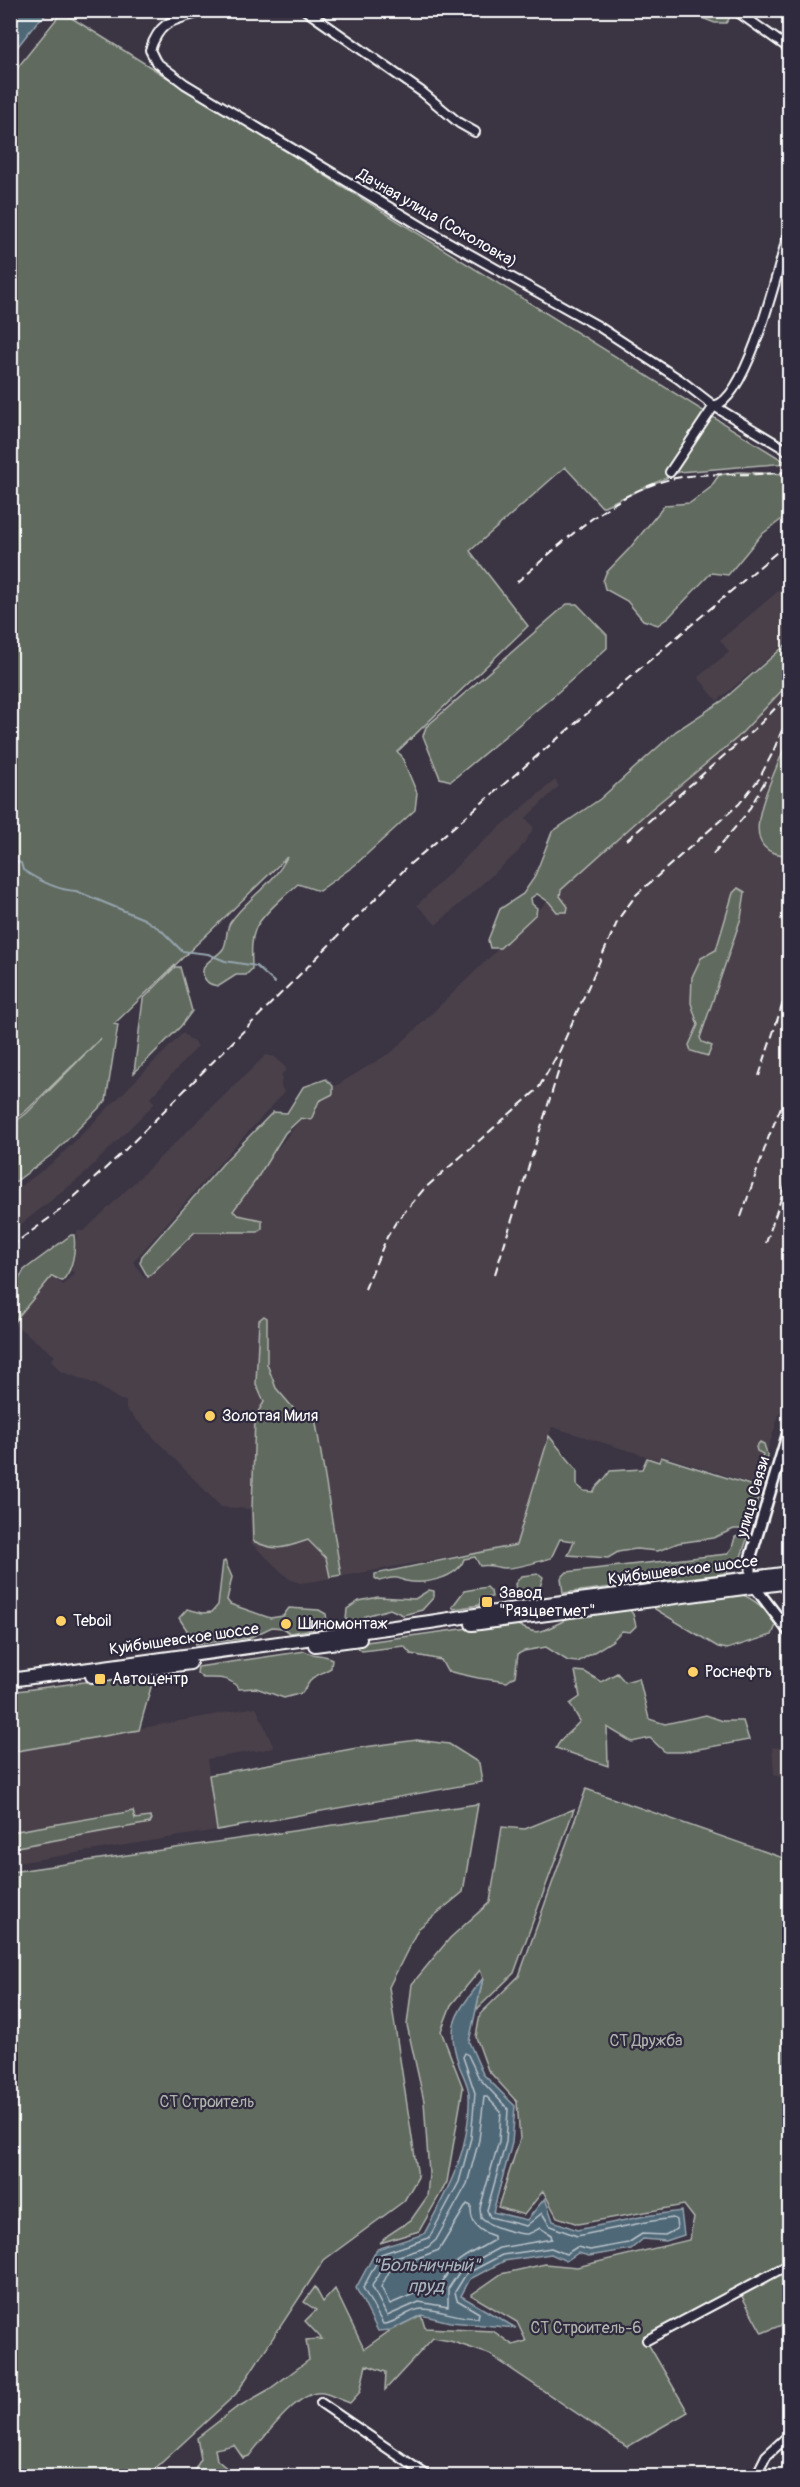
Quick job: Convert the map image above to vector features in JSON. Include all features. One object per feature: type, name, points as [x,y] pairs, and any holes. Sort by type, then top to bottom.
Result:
[{"type":"main road","name":"Куйбышевское шоссе","points":[[10,1688],[752,1582],[789,1573]]},
{"type":"main road","name":"Куйбышевское шоссе","points":[[10,1680],[752,1582],[789,1582]]},
{"type":"street","name":"Дачная улица (Соколовка)","points":[[201,10],[198,14],[165,23],[155,35],[150,50],[156,62],[185,84],[434,234],[598,326],[679,379],[714,406],[789,452]]},
{"type":"street","points":[[305,10],[422,92],[459,123],[475,132]]},
{"type":"street","points":[[639,10],[656,10]]},
{"type":"street","points":[[735,10],[789,49]]},
{"type":"street","points":[[670,472],[714,406],[721,405],[734,389],[748,364],[789,227]]},
{"type":"street","name":"улица Связи","points":[[752,1582],[752,1556],[789,1426]]},
{"type":"street","points":[[752,1582],[789,1633]]},
{"type":"street","points":[[647,2340],[789,2264]]},
{"type":"street","points":[[321,2403],[428,2476]]},
{"type":"street","points":[[756,2476],[766,2456],[789,2434]]},
{"type":"shaded area","points":[[789,582],[789,641],[717,701],[698,677],[729,652],[720,640]]},
{"type":"shaded area","points":[[789,667],[790,1382],[756,1485],[661,1455],[659,1460],[552,1427],[516,1545],[316,1581],[300,1583],[289,1579],[251,1543],[250,1509],[221,1507],[126,1409],[126,1401],[120,1400],[95,1384],[60,1371],[51,1360],[55,1356],[13,1323],[52,1276],[63,1285],[75,1272],[71,1271],[77,1231],[84,1231],[266,1055],[275,1057],[287,1069],[282,1074],[281,1087],[285,1092],[133,1262],[146,1279],[254,1178],[319,1096],[393,1051]]},
{"type":"shaded area","points":[[555,780],[559,786],[526,818],[534,828],[518,852],[436,925],[417,905],[471,852]]},
{"type":"shaded area","points":[[183,1033],[198,1046],[150,1098],[155,1103],[81,1177],[11,1232],[11,1194],[56,1160]]},
{"type":"shaded area","points":[[256,1707],[274,1748],[207,1759],[217,1830],[11,1864],[11,1752]]},
{"type":"shaded area","points":[[772,1747],[789,1749],[789,1780],[774,1775]]},
{"type":"green space","points":[[684,11],[726,11],[729,19],[726,23],[715,23]]},
{"type":"green space","points":[[62,12],[787,463],[679,472],[602,507],[565,467],[470,551],[528,626],[397,752],[401,755],[417,793],[415,810],[355,865],[319,891],[298,884],[274,906],[255,930],[252,945],[252,969],[246,975],[236,975],[219,986],[208,983],[204,977],[204,968],[223,949],[230,923],[275,875],[287,857],[114,1024],[118,1025],[106,1101],[54,1153],[11,1185],[11,1125],[27,1113],[101,1038],[25,1112],[11,1122],[10,77]]},
{"type":"green space","points":[[738,472],[789,474],[790,513],[761,535],[728,575],[711,573],[669,617],[658,625],[643,620],[627,601],[605,589],[603,581],[606,573],[665,505],[690,503],[710,488],[719,475]]},
{"type":"green space","points":[[567,604],[577,604],[607,635],[607,648],[557,693],[451,781],[440,778],[423,736],[426,727]]},
{"type":"green space","points":[[789,642],[789,683],[737,738],[650,810],[561,890],[560,896],[568,907],[567,912],[557,912],[549,902],[537,894],[531,898],[532,904],[537,908],[536,914],[500,948],[490,948],[488,940],[500,909],[523,894],[534,878],[552,832],[600,799],[676,731],[722,701]]},
{"type":"green space","points":[[789,748],[789,855],[771,852],[762,843],[758,830],[765,798],[783,751]]},
{"type":"green space","points":[[738,888],[745,892],[741,918],[700,1038],[702,1042],[712,1046],[708,1056],[691,1051],[689,1045],[698,1025],[691,1003],[692,977],[701,958],[716,950],[733,893]]},
{"type":"green space","points":[[175,967],[180,967],[192,1011],[181,1026],[134,1073],[143,999]]},
{"type":"green space","points":[[326,1079],[333,1086],[333,1094],[319,1101],[311,1120],[301,1118],[285,1133],[256,1180],[233,1211],[238,1215],[262,1220],[262,1228],[258,1232],[195,1232],[148,1277],[140,1263],[142,1256],[227,1159],[273,1112],[287,1113],[303,1087]]},
{"type":"green space","points":[[74,1235],[75,1247],[71,1266],[66,1276],[62,1281],[52,1276],[13,1323],[11,1287],[17,1283],[24,1270]]},
{"type":"green space","points":[[264,1316],[267,1318],[267,1364],[276,1388],[300,1416],[315,1417],[341,1575],[330,1577],[326,1558],[308,1540],[281,1548],[268,1547],[253,1541],[255,1417],[264,1402],[256,1384],[259,1320]]},
{"type":"green space","points":[[549,1436],[577,1470],[577,1485],[584,1491],[593,1492],[610,1471],[642,1469],[647,1458],[659,1462],[661,1457],[753,1486],[763,1454],[757,1451],[756,1447],[760,1442],[764,1444],[768,1457],[757,1501],[748,1525],[743,1529],[734,1529],[713,1538],[678,1543],[658,1551],[636,1549],[618,1552],[608,1558],[568,1555],[574,1541],[560,1539],[551,1558],[521,1566],[503,1568],[480,1566],[475,1557],[464,1559],[455,1571],[431,1581],[413,1582],[390,1578],[379,1581],[375,1578],[375,1574],[516,1545]]},
{"type":"green space","points":[[742,1535],[747,1539],[739,1563],[723,1574],[563,1593],[561,1578],[567,1572],[727,1554],[732,1548],[735,1537]]},
{"type":"green space","points":[[225,1561],[232,1577],[227,1600],[230,1604],[270,1618],[283,1616],[289,1608],[319,1610],[326,1614],[327,1621],[324,1627],[290,1633],[283,1628],[272,1627],[249,1638],[196,1644],[179,1618],[187,1609],[203,1613],[212,1612],[218,1605],[223,1562]]},
{"type":"green space","points":[[539,1574],[543,1577],[538,1594],[521,1597],[517,1595],[515,1584],[521,1576]]},
{"type":"green space","points":[[487,1587],[492,1597],[480,1599],[480,1605],[454,1609],[452,1607],[464,1591]]},
{"type":"green space","points":[[429,1590],[434,1591],[434,1597],[422,1610],[403,1615],[390,1609],[365,1616],[365,1621],[351,1623],[346,1620],[347,1609],[359,1601],[378,1597],[415,1599]]},
{"type":"green space","points":[[738,1593],[755,1601],[769,1614],[776,1625],[772,1635],[727,1649],[718,1647],[655,1609],[653,1605]]},
{"type":"green space","points":[[627,1606],[633,1614],[636,1626],[630,1632],[622,1631],[612,1641],[578,1662],[568,1661],[546,1647],[524,1651],[518,1654],[515,1676],[507,1682],[447,1671],[441,1660],[411,1654],[404,1646],[362,1651],[358,1648],[359,1643],[513,1622],[528,1630],[538,1632],[563,1621],[566,1615]]},
{"type":"green space","points":[[305,1651],[332,1659],[331,1668],[312,1678],[302,1693],[284,1698],[256,1688],[239,1689],[227,1680],[203,1678],[197,1673],[198,1667]]},
{"type":"green space","points":[[575,1671],[585,1672],[601,1682],[617,1673],[625,1682],[639,1678],[649,1719],[665,1724],[706,1715],[723,1721],[743,1721],[749,1740],[682,1752],[665,1752],[650,1738],[632,1742],[607,1727],[608,1766],[556,1748],[580,1721],[570,1704],[580,1697]]},
{"type":"green space","points":[[144,1674],[153,1680],[139,1730],[11,1752],[10,1692]]},
{"type":"green space","points":[[417,1740],[449,1744],[479,1763],[482,1782],[217,1830],[209,1775],[357,1748]]},
{"type":"green space","name":"СТ Дружба","points":[[586,1789],[789,1860],[789,2322],[762,2333],[739,2291],[647,2342],[688,2412],[627,2447],[489,2354],[433,2338],[385,2390],[386,2372],[366,2365],[360,2392],[350,2403],[323,2393],[313,2394],[282,2416],[249,2456],[243,2458],[234,2445],[215,2449],[217,2460],[229,2470],[226,2476],[207,2474],[206,2476],[191,2476],[201,2459],[197,2438],[236,2408],[268,2390],[309,2360],[306,2340],[322,2339],[305,2321],[316,2310],[304,2302],[315,2287],[323,2302],[335,2289],[364,2349],[391,2330],[421,2315],[425,2328],[493,2331],[513,2345],[526,2341],[517,2322],[471,2295],[501,2274],[545,2264],[577,2267],[689,2240],[694,2218],[684,2205],[578,2224],[557,2217],[543,2191],[524,2215],[498,2207],[520,2139],[517,2102],[488,2070],[476,2037],[480,2014],[519,1976]]},
{"type":"green space","name":"СТ Строитель","points":[[478,1804],[463,1892],[418,1929],[389,1987],[418,2177],[404,2201],[324,2260],[236,2394],[147,2476],[11,2476],[11,1872]]},
{"type":"green space","points":[[574,1809],[514,1973],[476,2010],[483,1978],[480,1970],[451,2005],[441,2031],[463,2088],[447,2182],[419,2231],[380,2243],[411,2220],[427,2197],[429,2174],[424,2101],[407,2025],[412,1984],[450,1938],[490,1902],[502,1827],[525,1829]]},
{"type":"green space","points":[[133,1811],[135,1819],[150,1817],[152,1819],[150,1823],[11,1848],[11,1832]]},
{"type":"water","points":[[11,10],[51,11],[37,22],[11,55]]},
{"type":"water","name":"\"Больничный\" пруд","points":[[483,1978],[469,2042],[483,2074],[515,2106],[512,2143],[493,2212],[527,2220],[545,2198],[553,2221],[577,2230],[681,2211],[684,2235],[666,2241],[643,2239],[631,2249],[589,2256],[578,2253],[566,2261],[551,2254],[504,2261],[470,2279],[461,2296],[516,2328],[450,2322],[421,2315],[391,2330],[378,2331],[356,2288],[377,2249],[424,2234],[457,2167],[469,2115],[469,2091],[455,2050],[453,2027],[460,2009]]},
{"type":"waterway","points":[[10,860],[21,863],[23,870],[48,884],[76,891],[144,919],[161,930],[182,951],[208,954],[225,961],[256,966],[275,983]]},
{"type":"railway","points":[[517,582],[576,531],[618,501],[640,489],[689,476],[790,471]]},
{"type":"railway","points":[[10,1247],[59,1211],[122,1153],[410,864],[790,541]]},
{"type":"railway","points":[[627,840],[758,726],[790,693]]},
{"type":"railway","points":[[365,1289],[387,1237],[396,1222],[424,1189],[538,1089],[560,1050],[619,918],[636,895],[739,804],[759,779],[790,711]]},
{"type":"railway","points":[[713,854],[747,813],[768,776]]},
{"type":"railway","points":[[781,920],[790,898]]},
{"type":"railway","points":[[759,1076],[790,981]]},
{"type":"railway","points":[[495,1274],[562,1060]]},
{"type":"railway","points":[[741,1217],[769,1136],[790,1085]]},
{"type":"railway","points":[[766,1243],[790,1172]]},
{"type":"place","name":"Золотая Миля","points":[[210,1416]]},
{"type":"place","name":"Завод \"Рязцветмет\"","points":[[487,1602]]},
{"type":"place","name":"Teboil","points":[[61,1621]]},
{"type":"place","name":"Шиномонтаж","points":[[286,1624]]},
{"type":"place","name":"Роснефть","points":[[693,1672]]},
{"type":"place","name":"Автоцентр","points":[[100,1679]]},
{"type":"park label","name":"СТ Строитель-6","points":[[586,2328]]}]
